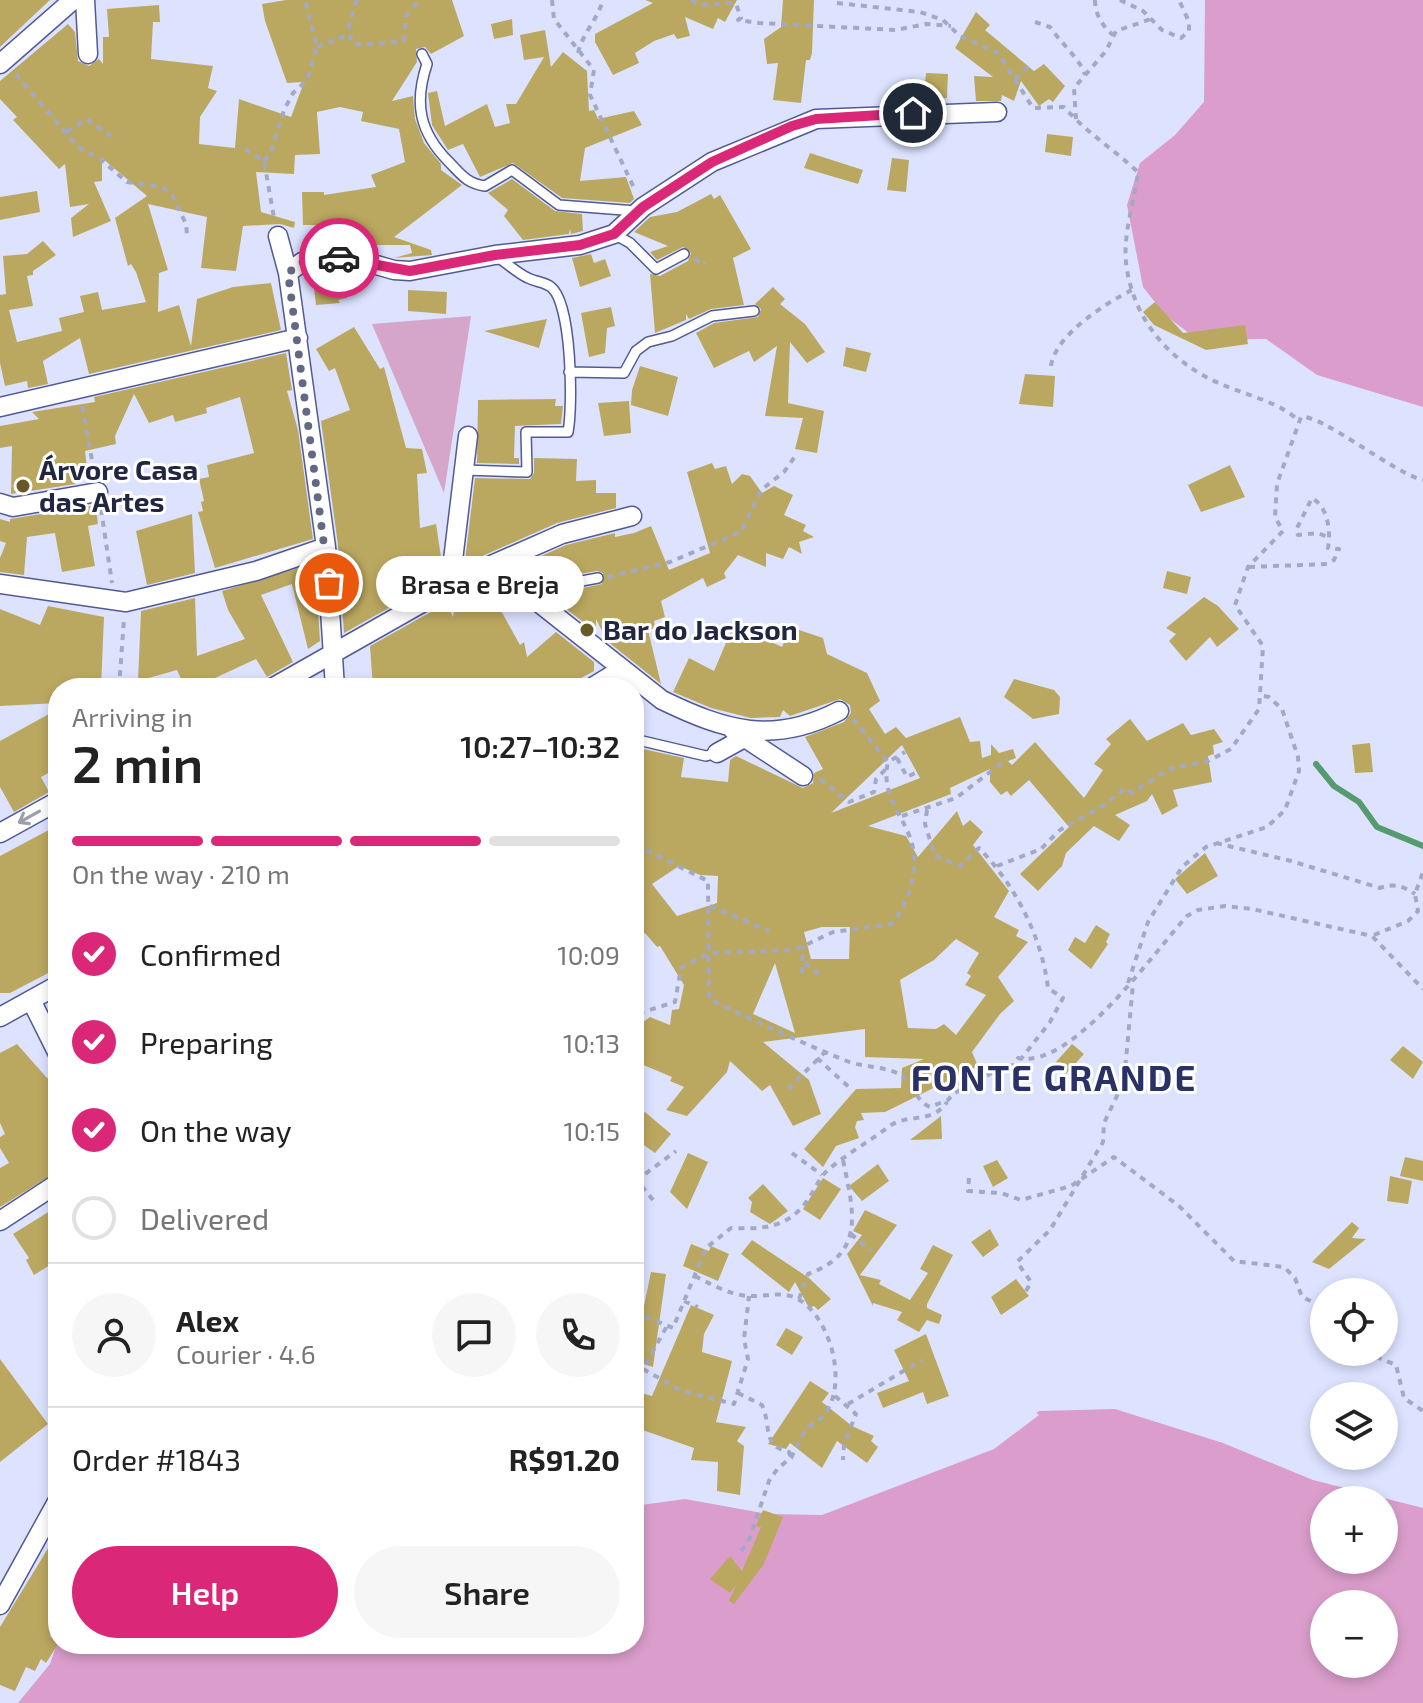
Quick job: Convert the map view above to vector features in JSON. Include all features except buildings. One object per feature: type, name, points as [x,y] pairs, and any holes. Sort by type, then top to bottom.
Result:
[{"type":"street","points":[[3,62],[73,0]]},
{"type":"street","points":[[85,0],[88,54]]},
{"type":"street","points":[[295,267],[352,258],[394,270],[410,271],[495,255],[569,247],[614,234],[641,209],[712,162],[816,119],[997,112]]},
{"type":"street","points":[[278,236],[295,267],[298,338],[326,547],[335,678]]},
{"type":"street","points":[[0,407],[298,338]]},
{"type":"street","points":[[450,585],[468,436]]},
{"type":"street","points":[[0,503],[13,507],[98,492]]},
{"type":"street","points":[[291,678],[480,570],[562,534],[632,516]]},
{"type":"street","points":[[0,584],[120,602],[256,571],[326,547]]},
{"type":"street","points":[[480,570],[524,591],[606,652],[634,678]]},
{"type":"street","points":[[607,678],[622,669]]},
{"type":"street","points":[[644,686],[662,700],[738,734],[807,777]]},
{"type":"street","points":[[717,753],[738,734],[800,729],[844,712]]},
{"type":"street","points":[[0,833],[48,807]]},
{"type":"street","points":[[0,1017],[48,991]]},
{"type":"street","points":[[31,1000],[48,1034]]},
{"type":"street","points":[[0,1221],[48,1190]]},
{"type":"street","points":[[0,1605],[48,1518]]},
{"type":"lane","points":[[422,54],[427,64],[418,91],[429,140],[460,175],[485,186],[512,170],[559,205],[641,209]]},
{"type":"lane","points":[[614,234],[630,243],[656,269],[684,254]]},
{"type":"lane","points":[[464,470],[527,472],[526,432],[568,432],[572,409],[558,294],[553,287],[530,279],[495,255]]},
{"type":"lane","points":[[569,372],[624,373],[636,351],[648,342],[672,336],[712,316],[754,311]]},
{"type":"lane","points":[[524,591],[598,578]]},
{"type":"lane","points":[[644,741],[706,756],[717,753]]},
{"type":"path","points":[[264,161],[271,152],[284,110],[293,93],[307,80],[317,47],[305,0]]},
{"type":"path","points":[[357,0],[348,35],[351,42],[361,45],[404,41],[406,16],[419,0]]},
{"type":"path","points":[[552,0],[554,19],[594,70],[590,95],[641,209]]},
{"type":"path","points":[[578,53],[585,28],[599,14],[603,0]]},
{"type":"path","points":[[691,0],[704,5],[728,1],[736,4],[741,18],[738,20],[759,23],[896,30],[926,24],[953,26]]},
{"type":"path","points":[[1095,0],[1095,10],[1105,28],[1114,36]]},
{"type":"path","points":[[1120,0],[1143,11],[1162,30],[1181,38],[1186,36],[1189,22],[1179,0]]},
{"type":"path","points":[[837,3],[920,12],[953,26],[960,36],[998,53],[1033,108],[1064,107],[1083,129],[1101,138],[1138,172],[1126,261],[1132,290],[1146,322],[1179,361],[1224,385],[1288,411],[1300,424]]},
{"type":"path","points":[[1076,121],[1073,91],[1116,31],[1151,19]]},
{"type":"path","points":[[1035,22],[1050,27],[1058,41],[1083,68],[1085,75]]},
{"type":"path","points":[[317,47],[348,35]]},
{"type":"path","points":[[3,62],[78,147],[99,158],[127,182],[162,187],[172,195],[186,224],[187,234]]},
{"type":"path","points":[[1015,79],[1029,66]]},
{"type":"path","points":[[67,132],[86,119],[111,136]]},
{"type":"path","points":[[245,149],[264,161],[278,236]]},
{"type":"path","points":[[1051,366],[1054,353],[1071,332],[1096,311],[1132,290]]},
{"type":"path","points":[[79,388],[120,602],[119,678]]},
{"type":"path","points":[[997,866],[1041,849],[1060,830],[1106,804],[1126,788],[1132,793],[1169,769],[1208,761],[1231,749],[1259,709],[1263,646],[1235,605],[1248,567],[1283,531],[1275,517],[1277,484],[1293,432],[1300,424],[1301,417],[1311,417],[1370,453],[1423,480]]},
{"type":"path","points":[[598,578],[670,562],[741,532],[761,490],[784,472],[796,455]]},
{"type":"path","points":[[1248,567],[1327,564],[1334,560],[1339,549],[1328,548],[1330,538],[1326,516],[1312,498],[1296,530],[1298,535],[1318,533],[1330,538]]},
{"type":"path","points":[[1127,987],[1148,922],[1174,876],[1206,847],[1267,827],[1280,818],[1295,784],[1298,757],[1288,718],[1276,701],[1259,695]]},
{"type":"path","points":[[844,712],[888,765],[888,786]]},
{"type":"path","points":[[807,777],[821,780],[849,802],[874,792],[879,776],[905,752]]},
{"type":"path","points":[[897,758],[907,777],[917,772]]},
{"type":"path","points":[[900,817],[956,798],[1007,759]]},
{"type":"path","points":[[644,1012],[675,1002],[681,968],[709,953],[761,953],[803,946],[833,932],[891,924],[898,916],[917,862],[911,834],[900,817],[888,786],[879,776]]},
{"type":"path","points":[[644,845],[648,851],[708,881],[709,999],[784,1036],[827,1050],[844,1060],[900,1074],[923,1105],[930,1107],[1021,1059],[1050,1022],[1063,998],[1048,988],[1042,954],[1008,881],[979,848],[960,866],[940,860],[929,844],[925,824],[927,810]]},
{"type":"path","points":[[1216,843],[1244,853],[1291,861],[1380,888],[1404,886],[1415,894],[1419,906],[1408,921],[1372,936]]},
{"type":"path","points":[[1415,894],[1423,872]]},
{"type":"path","points":[[710,906],[769,931]]},
{"type":"path","points":[[1021,1059],[1033,1061],[1056,1051],[1127,987],[1187,916],[1198,910],[1225,906],[1252,909],[1372,936],[1423,989]]},
{"type":"path","points":[[802,973],[803,946]]},
{"type":"path","points":[[804,963],[822,976]]},
{"type":"path","points":[[1026,1291],[1031,1282],[1017,1262],[1050,1230],[1103,1142],[1104,1123],[1124,1081],[1133,981]]},
{"type":"path","points":[[788,1089],[827,1050]]},
{"type":"path","points":[[817,1058],[851,1089]]},
{"type":"path","points":[[950,1078],[952,1084],[957,1082],[966,1088]]},
{"type":"path","points":[[644,1367],[684,1301],[706,1248],[723,1232],[731,1228],[757,1231],[786,1221],[806,1203],[823,1175],[843,1160],[893,1124],[935,1115],[948,1100]]},
{"type":"path","points":[[644,1174],[676,1151]]},
{"type":"path","points":[[792,1153],[823,1175]]},
{"type":"path","points":[[969,1178],[968,1191],[1001,1193],[1021,1200],[1071,1186],[1114,1157],[1179,1206],[1234,1261],[1284,1267],[1295,1278],[1302,1297],[1310,1301]]},
{"type":"path","points":[[799,1299],[808,1274],[841,1257],[851,1234],[852,1200],[843,1160]]},
{"type":"path","points":[[644,1189],[653,1200]]},
{"type":"path","points":[[851,1234],[871,1251]]},
{"type":"path","points":[[695,1276],[727,1291],[749,1296],[782,1295],[799,1299],[826,1328],[838,1384],[835,1396],[815,1424],[807,1427],[791,1458],[773,1474],[748,1543],[740,1552]]},
{"type":"path","points":[[644,1370],[682,1391],[734,1404],[748,1359],[744,1339],[749,1296]]},
{"type":"path","points":[[684,1301],[698,1307]]},
{"type":"path","points":[[644,1316],[670,1327]]},
{"type":"path","points":[[848,1404],[922,1360]]},
{"type":"path","points":[[1396,1366],[1404,1398],[1423,1411]]},
{"type":"path","points":[[738,1393],[762,1405],[768,1423],[768,1441],[773,1448],[789,1452],[791,1458]]},
{"type":"path","points":[[835,1396],[856,1414],[844,1444],[843,1460]]},
{"type":"shaded area","points":[[1205,0],[1423,0],[1423,407],[1317,375],[1266,339],[1198,340],[1165,315],[1143,287],[1127,205],[1140,163],[1175,135],[1204,102]]},
{"type":"shaded area","points":[[471,316],[444,493],[372,324]]},
{"type":"shaded area","points":[[1115,1409],[1223,1443],[1313,1480],[1337,1486],[1310,1486],[1310,1574],[1398,1574],[1398,1502],[1423,1508],[1423,1703],[18,1703],[50,1664],[53,1654],[644,1654],[644,1505],[685,1499],[768,1514],[822,1515],[994,1449],[1039,1415],[1036,1413],[1039,1411]]},
{"type":"waterway","points":[[1316,764],[1334,786],[1359,802],[1377,827],[1423,846]]},
{"type":"way so far","points":[[329,583],[288,273],[302,262],[322,257],[339,258]]},
{"type":"place","name":"Árvore Casa das Artes","points":[[23,486]]},
{"type":"place","name":"Brasa e Breja","points":[[329,583]]},
{"type":"place","name":"Bar do Jackson","points":[[587,630]]},
{"type":"district","name":"FONTE GRANDE","points":[[1054,1078]]},
{"type":"route","points":[[339,258],[410,271],[495,255],[580,245],[614,234],[643,207],[712,162],[792,126],[843,116],[913,113]]}]
